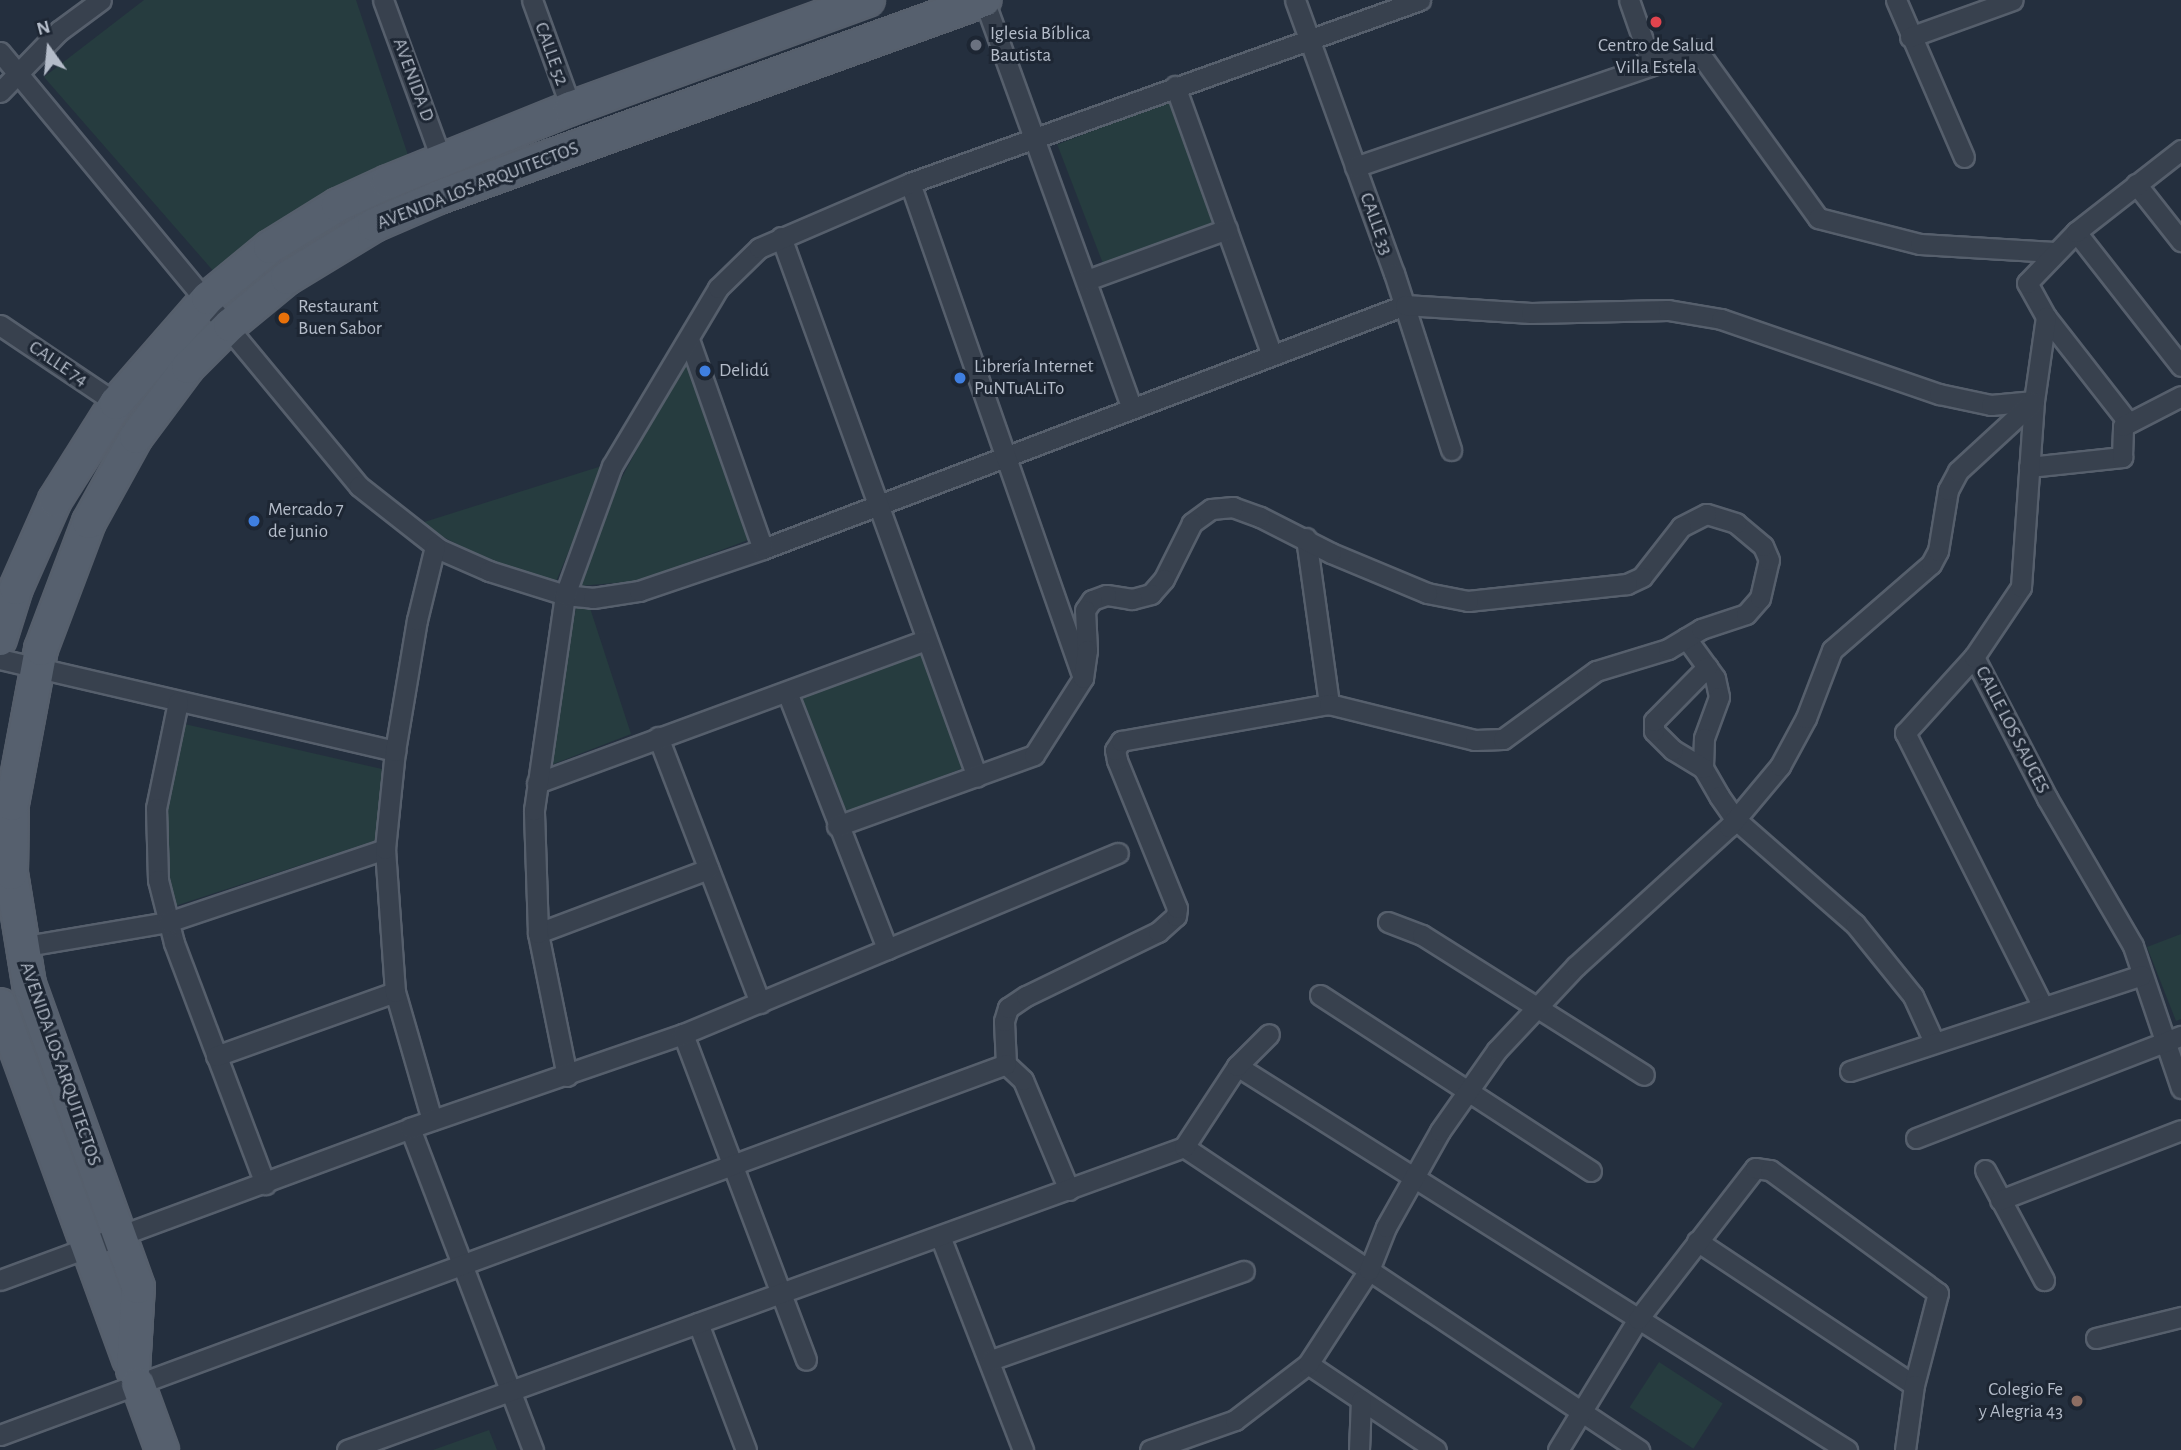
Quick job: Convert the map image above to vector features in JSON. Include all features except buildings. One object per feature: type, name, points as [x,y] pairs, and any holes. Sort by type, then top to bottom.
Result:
[{"type":"main road","name":"AVENIDA LOS ARQUITECTOS","points":[[0,1005],[7,1050],[88,1248],[133,1370],[138,1287],[20,947],[11,873],[12,804],[35,669],[56,601],[89,522],[136,437],[188,367],[230,324],[319,256],[374,225],[439,197],[984,0]]},
{"type":"main road","name":"AVENIDA LOS ARQUITECTOS","points":[[0,639],[46,519],[116,403],[208,298],[307,223],[388,182],[571,108],[849,3]]},
{"type":"main road","points":[[138,1384],[162,1450]]},
{"type":"street","points":[[0,92],[59,31],[101,0]]},
{"type":"street","name":"AVENIDA D","points":[[383,0],[442,161]]},
{"type":"street","name":"CALLE 52","points":[[532,0],[571,108]]},
{"type":"street","points":[[984,0],[1037,138],[1132,408]]},
{"type":"street","name":"CALLE 33","points":[[1295,0],[1405,305],[1451,450]]},
{"type":"street","points":[[567,1076],[538,933],[537,783],[565,595],[612,466],[690,341],[718,288],[759,248],[910,183],[1420,0]]},
{"type":"street","points":[[1629,0],[1651,63]]},
{"type":"street","points":[[1896,0],[1910,37],[1965,156]]},
{"type":"street","points":[[1910,37],[1978,6],[2013,0]]},
{"type":"street","points":[[1355,167],[1693,49],[1702,52],[1818,218],[1920,244],[2054,252]]},
{"type":"street","points":[[0,52],[230,324],[337,461],[388,512],[435,545],[489,571],[565,595],[593,598],[639,592],[763,549],[1405,305],[1531,313],[1668,310],[1721,319],[1939,394],[2002,406],[2034,401]]},
{"type":"street","points":[[1175,86],[1272,355]]},
{"type":"street","points":[[2128,422],[2046,317],[2027,283],[2076,232],[2181,150]]},
{"type":"street","points":[[910,183],[1083,678]]},
{"type":"street","points":[[2136,184],[2181,241]]},
{"type":"street","points":[[1087,279],[1227,229]]},
{"type":"street","points":[[2076,232],[2181,366]]},
{"type":"street","points":[[781,237],[977,778]]},
{"type":"street","name":"CALLE LOS SAUCES","points":[[2046,317],[2034,401],[2021,587],[1974,657],[2047,798],[2133,946],[2142,975],[2173,1039],[2181,1088]]},
{"type":"street","name":"CALLE 74","points":[[0,325],[116,403]]},
{"type":"street","points":[[690,341],[763,549]]},
{"type":"street","points":[[2029,467],[2122,457],[2120,435],[2128,422],[2143,419],[2181,396]]},
{"type":"street","points":[[1150,1450],[1235,1420],[1308,1364],[1369,1270],[1414,1177],[1497,1050],[1537,1007],[1735,820],[1780,766],[1806,718],[1832,650],[1931,564],[1938,551],[1948,490],[1958,471],[2034,401]]},
{"type":"street","points":[[837,826],[977,778],[1034,755],[1083,678],[1087,650],[1085,610],[1092,600],[1106,595],[1132,599],[1151,594],[1164,579],[1192,523],[1210,509],[1233,508],[1427,593],[1468,601],[1627,584],[1642,577],[1687,523],[1706,514],[1720,514],[1763,546],[1769,561],[1767,579],[1760,598],[1746,614],[1686,638],[1668,649],[1596,671],[1503,739],[1489,742],[1329,704],[1121,740],[1115,750],[1117,760],[1177,908],[1176,916],[1158,932],[1008,1008],[1004,1021],[1006,1064],[1023,1080],[1069,1190]]},
{"type":"street","points":[[1306,538],[1329,704]]},
{"type":"street","points":[[432,1121],[395,992],[385,849],[395,751],[417,620],[435,545]]},
{"type":"street","points":[[1686,638],[1707,667],[1719,697],[1704,738],[1703,768]]},
{"type":"street","points":[[537,783],[926,640]]},
{"type":"street","points":[[1974,657],[1905,733],[2042,1005]]},
{"type":"street","points":[[0,659],[395,751]]},
{"type":"street","points":[[1707,667],[1654,721],[1654,731],[1673,750],[1703,768],[1735,820],[1855,924],[1913,996],[1934,1042]]},
{"type":"street","points":[[787,692],[887,949]]},
{"type":"street","points":[[178,702],[156,808],[158,880],[168,922],[265,1184]]},
{"type":"street","points":[[658,737],[760,1003]]},
{"type":"street","points":[[20,947],[168,922],[385,849]]},
{"type":"street","points":[[0,1280],[265,1184],[410,1128],[567,1076],[682,1034],[1118,853]]},
{"type":"street","points":[[538,933],[708,870]]},
{"type":"street","points":[[1388,922],[1422,934],[1644,1075]]},
{"type":"street","points":[[1850,1071],[2042,1005],[2142,975]]},
{"type":"street","points":[[216,1056],[395,992]]},
{"type":"street","points":[[1320,995],[1591,1171]]},
{"type":"street","points":[[682,1034],[806,1360]]},
{"type":"street","points":[[347,1450],[392,1442],[512,1391],[1184,1147],[1237,1066],[1269,1034]]},
{"type":"street","points":[[1916,1138],[2173,1039]]},
{"type":"street","points":[[0,1435],[1006,1064]]},
{"type":"street","points":[[1237,1066],[1847,1450]]},
{"type":"street","points":[[410,1128],[533,1450]]},
{"type":"street","points":[[2000,1200],[2181,1130]]},
{"type":"street","points":[[1184,1147],[1639,1450]]},
{"type":"street","points":[[1558,1450],[1639,1319],[1744,1177],[1755,1168],[1770,1170],[1938,1293],[1914,1385],[1905,1450]]},
{"type":"street","points":[[1985,1170],[2044,1280]]},
{"type":"street","points":[[940,1236],[991,1360],[1023,1450]]},
{"type":"street","points":[[1697,1241],[1914,1385]]},
{"type":"street","points":[[991,1360],[1244,1271]]},
{"type":"street","points":[[2096,1338],[2181,1317]]},
{"type":"street","points":[[698,1323],[746,1450]]},
{"type":"street","points":[[1308,1364],[1436,1450]]},
{"type":"street","points":[[1359,1450],[1361,1400]]},
{"type":"green space","points":[[144,0],[356,0],[408,155],[309,202],[215,273],[44,77]]},
{"type":"green space","points":[[1173,100],[1219,220],[1103,265],[1057,144]]},
{"type":"green space","points":[[689,352],[756,537],[639,581],[579,586],[605,509]]},
{"type":"green space","points":[[605,465],[555,584],[482,557],[418,524]]},
{"type":"green space","points":[[576,608],[590,608],[631,734],[546,767]]},
{"type":"green space","points":[[920,653],[964,768],[844,814],[800,699]]},
{"type":"green space","points":[[180,723],[382,769],[377,840],[172,907],[164,856],[166,789]]},
{"type":"green space","points":[[2181,934],[2181,1019],[2176,1021],[2147,947]]},
{"type":"green space","points":[[1659,1362],[1723,1403],[1693,1449],[1630,1407]]},
{"type":"green space","points":[[489,1430],[497,1450],[433,1450]]},
{"type":"place","name":"Centro de Salud Villa Estela","points":[[1656,22]]},
{"type":"place","name":"Iglesia Bíblica Bautista","points":[[976,45]]},
{"type":"place","name":"Restaurant Buen Sabor","points":[[284,318]]},
{"type":"place","name":"Delidú","points":[[705,371]]},
{"type":"place","name":"Librería Internet PuNTuALiTo","points":[[960,378]]},
{"type":"place","name":"Mercado 7 de junio","points":[[254,521]]},
{"type":"place","name":"Colegio Fe y Alegria 43","points":[[2077,1401]]}]
